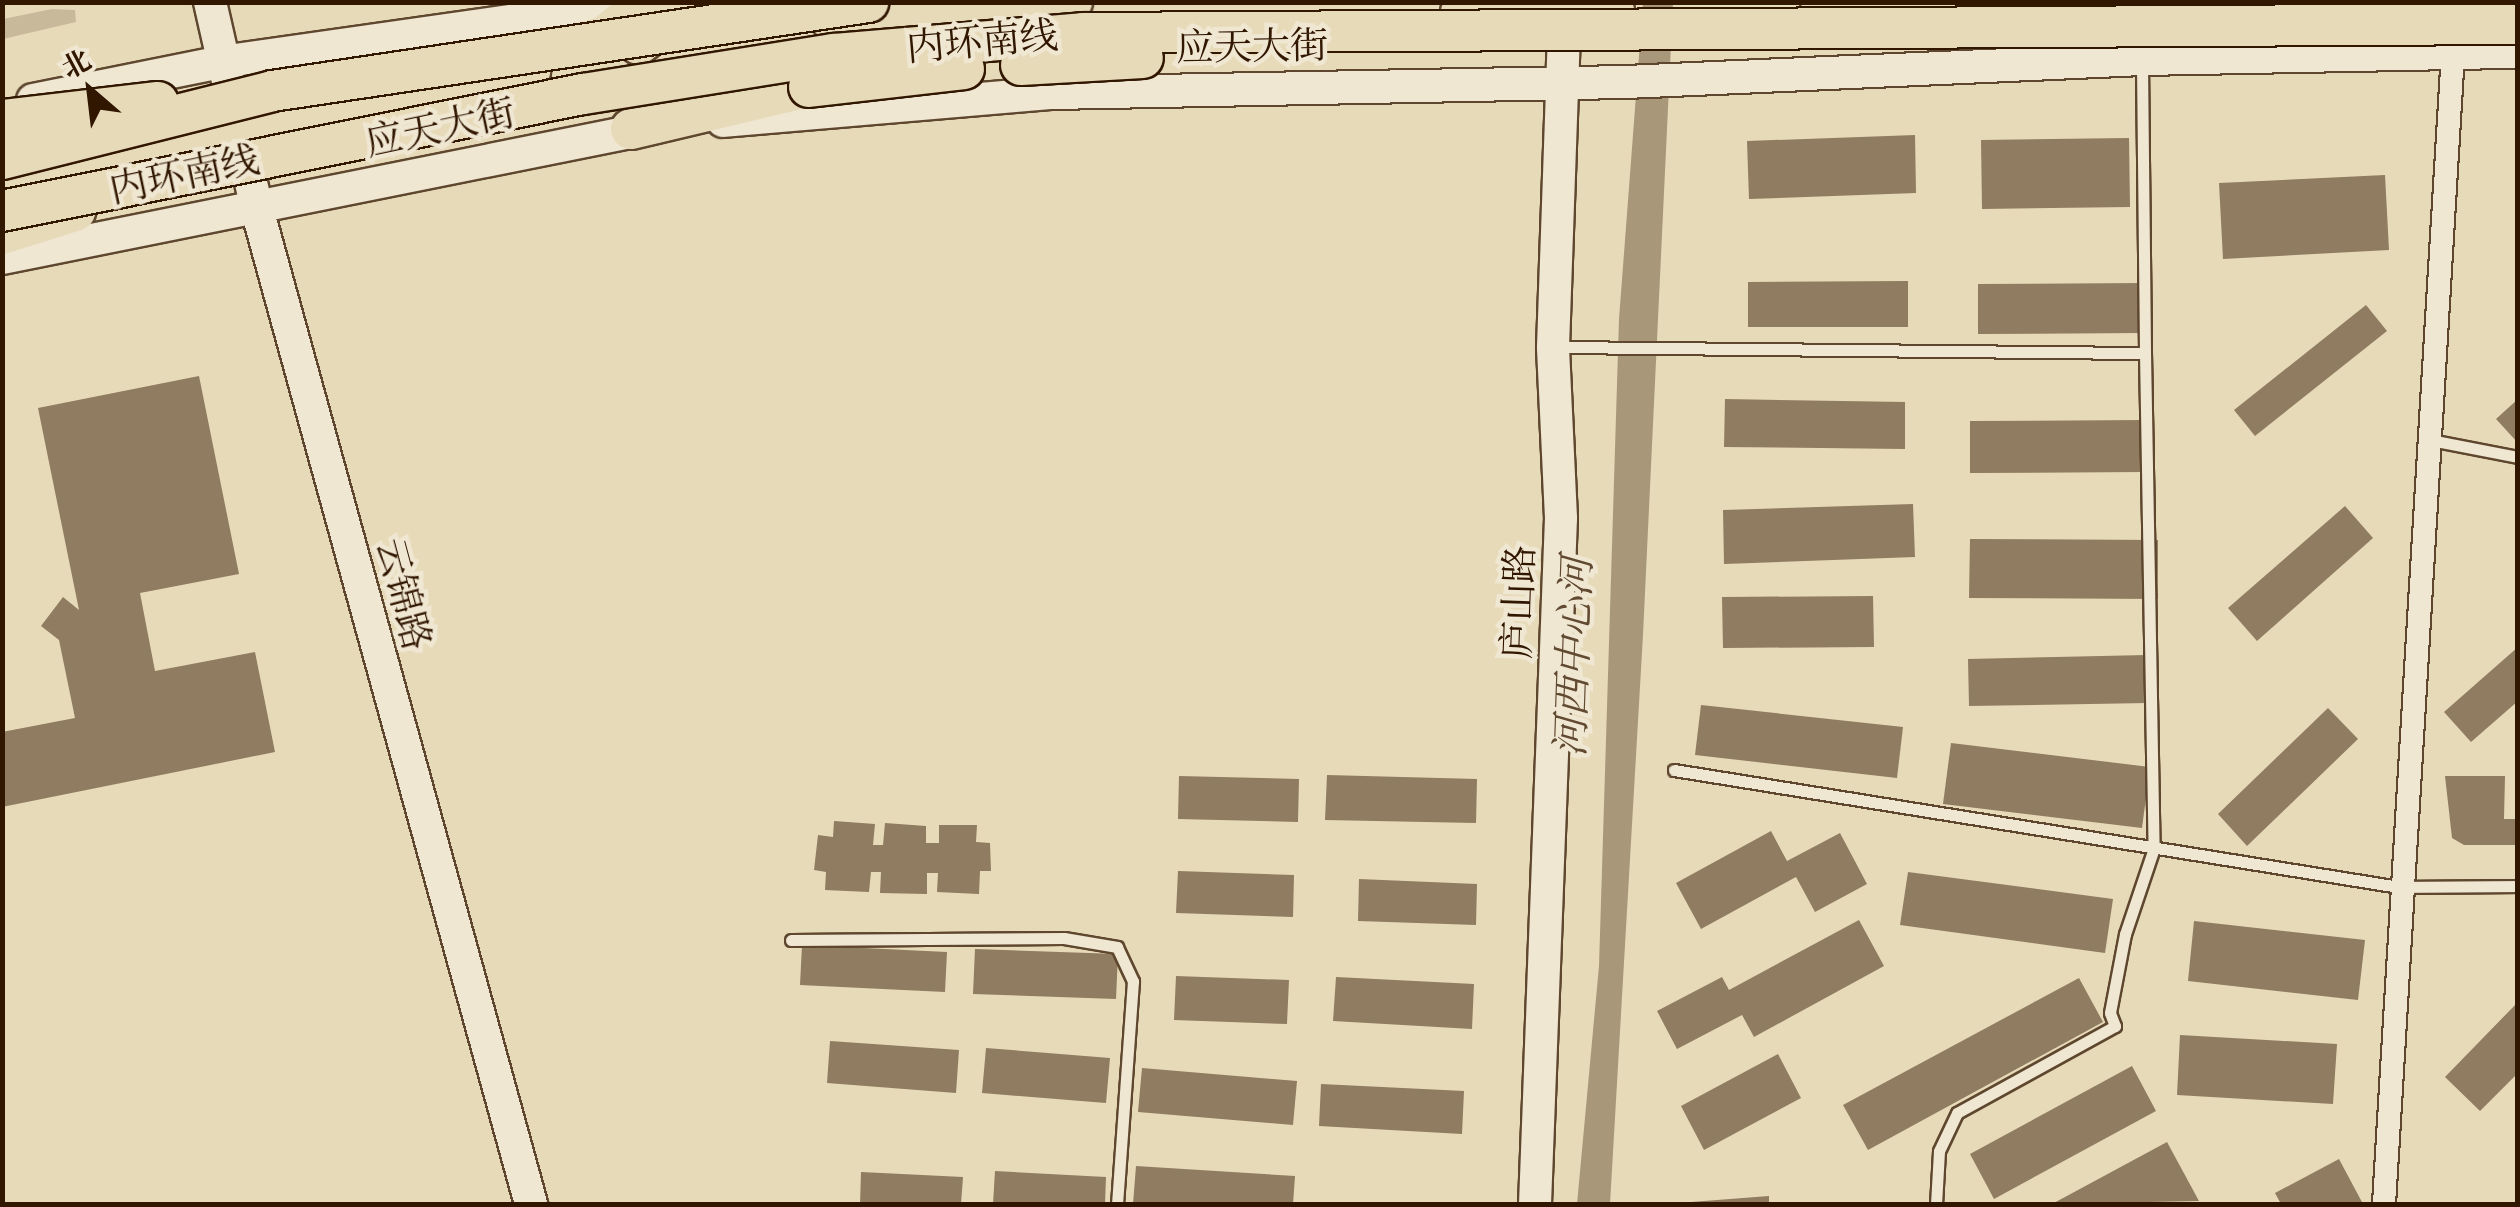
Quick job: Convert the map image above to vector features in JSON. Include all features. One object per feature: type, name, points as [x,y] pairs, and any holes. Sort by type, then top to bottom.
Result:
[{"type":"highway","points":[[625,55],[690,2]]},
{"type":"highway","name":"内环南线","points":[[2,158],[272,91],[868,2]]},
{"type":"highway","name":"内环南线","points":[[2,212],[229,145],[834,54],[1083,33],[2518,24]]},
{"type":"highway","points":[[631,129],[808,87],[1139,58],[1516,55],[1748,28]]},
{"type":"highway","points":[[2,120],[272,91]]},
{"type":"highway","points":[[2,234],[229,145]]},
{"type":"main road","points":[[229,145],[602,34],[641,2]]},
{"type":"main road","name":"应天大街","points":[[2,173],[229,145],[625,55],[836,23],[1074,2]]},
{"type":"main road","name":"应天大街","points":[[2,190],[839,34],[1079,14],[1565,6],[2518,4]]},
{"type":"street","name":"云锦路","points":[[210,2],[221,62],[229,145],[257,210],[531,1204]]},
{"type":"street","points":[[2,106],[221,62],[641,2]]},
{"type":"street","name":"庐山路","points":[[1536,1204],[1561,518],[1565,6]]},
{"type":"street","name":"应天大街","points":[[2,258],[257,210],[631,129],[1052,93],[1562,83],[2142,59],[2518,52]]},
{"type":"street","points":[[2384,1204],[2398,888],[2453,54]]},
{"type":"lane","points":[[1936,1204],[1939,1151],[1957,1113],[2115,1026],[2110,1013],[2125,934],[2154,848],[2142,59]]},
{"type":"lane","points":[[1561,347],[2145,353]]},
{"type":"lane","points":[[2428,439],[2518,457]]},
{"type":"lane","points":[[1674,770],[2398,888],[2518,886]]},
{"type":"lane","points":[[791,940],[1064,938],[1117,947],[1133,981],[1117,1204]]},
{"type":"shaded area","points":[[1643,3],[1673,3],[1643,635],[1610,1204],[1577,1204],[1599,966],[1619,319]]},
{"type":"shaded area","points":[[52,9],[75,10],[76,22],[3,39],[3,19]]},
{"type":"building","points":[[1915,135],[1916,193],[1749,199],[1747,141]]},
{"type":"building","points":[[2129,138],[2130,207],[1982,209],[1981,140]]},
{"type":"building","points":[[2385,175],[2389,250],[2223,259],[2219,183]]},
{"type":"building","points":[[1908,281],[1908,327],[1748,327],[1748,282]]},
{"type":"building","points":[[2143,283],[2143,333],[1978,334],[1978,284]]},
{"type":"building","points":[[2366,305],[2387,331],[2255,436],[2234,410]]},
{"type":"building","points":[[199,376],[239,574],[140,593],[155,671],[255,652],[275,752],[2,807],[2,732],[75,718],[59,640],[41,626],[63,597],[79,610],[38,408]]},
{"type":"building","points":[[1725,399],[1905,402],[1905,449],[1724,447]]},
{"type":"building","points":[[2518,399],[2518,443],[2496,419]]},
{"type":"building","points":[[2144,420],[2144,472],[1970,473],[1970,421]]},
{"type":"building","points":[[1913,504],[1915,557],[1724,564],[1723,510]]},
{"type":"building","points":[[2345,506],[2373,538],[2257,641],[2228,608]]},
{"type":"building","points":[[1970,539],[2158,540],[2158,599],[1969,598]]},
{"type":"building","points":[[1873,596],[1874,647],[1723,648],[1722,597]]},
{"type":"building","points":[[2518,647],[2518,701],[2471,742],[2444,712]]},
{"type":"building","points":[[2147,655],[2148,703],[1969,706],[1968,659]]},
{"type":"building","points":[[1701,705],[1903,727],[1897,778],[1695,755]]},
{"type":"building","points":[[2328,708],[2358,739],[2247,846],[2218,814]]},
{"type":"building","points":[[1951,743],[2150,767],[2142,828],[1943,804]]},
{"type":"building","points":[[1327,775],[1477,779],[1476,823],[1325,820]]},
{"type":"building","points":[[1179,776],[1299,779],[1298,822],[1178,819]]},
{"type":"building","points":[[2445,776],[2505,776],[2504,819],[2518,819],[2518,845],[2464,845],[2452,838]]},
{"type":"building","points":[[834,821],[875,824],[873,845],[883,845],[885,823],[926,826],[926,843],[939,843],[939,825],[977,825],[976,842],[990,843],[991,871],[980,871],[979,894],[937,892],[938,873],[927,873],[927,894],[880,893],[881,872],[871,872],[869,892],[825,890],[826,872],[814,870],[818,835],[833,837]]},
{"type":"building","points":[[1771,831],[1787,861],[1840,833],[1867,884],[1815,912],[1796,877],[1701,929],[1676,883]]},
{"type":"building","points":[[1178,871],[1294,875],[1293,917],[1176,913]]},
{"type":"building","points":[[1908,872],[2113,899],[2105,953],[1900,925]]},
{"type":"building","points":[[1359,879],[1477,884],[1476,925],[1358,921]]},
{"type":"building","points":[[1859,920],[1884,966],[1754,1037],[1742,1015],[1677,1049],[1657,1011],[1722,977],[1729,990]]},
{"type":"building","points":[[2194,921],[2365,940],[2358,1000],[2188,981]]},
{"type":"building","points":[[802,945],[947,952],[945,992],[800,985]]},
{"type":"building","points":[[975,949],[1118,954],[1116,999],[973,994]]},
{"type":"building","points":[[1176,976],[1289,980],[1287,1024],[1174,1020]]},
{"type":"building","points":[[1336,977],[1474,984],[1472,1029],[1333,1021]]},
{"type":"building","points":[[2079,978],[2103,1022],[1868,1150],[1843,1105]]},
{"type":"building","points":[[2518,1002],[2518,1073],[2480,1111],[2445,1077]]},
{"type":"building","points":[[2180,1035],[2337,1044],[2333,1104],[2177,1095]]},
{"type":"building","points":[[830,1041],[959,1050],[956,1093],[827,1083]]},
{"type":"building","points":[[986,1048],[1110,1058],[1106,1103],[982,1093]]},
{"type":"building","points":[[1778,1054],[1801,1098],[1704,1150],[1681,1106]]},
{"type":"building","points":[[2132,1066],[2156,1111],[1994,1199],[1970,1154]]},
{"type":"building","points":[[1142,1068],[1297,1081],[1293,1125],[1138,1112]]},
{"type":"building","points":[[1321,1084],[1464,1091],[1462,1134],[1319,1126]]},
{"type":"building","points":[[2167,1142],[2199,1201],[2052,1204]]},
{"type":"building","points":[[2339,1159],[2363,1204],[2281,1204],[2275,1193]]},
{"type":"building","points":[[1136,1166],[1295,1176],[1293,1204],[1133,1204]]},
{"type":"building","points":[[995,1171],[1106,1177],[1105,1204],[993,1204]]},
{"type":"building","points":[[861,1172],[963,1177],[961,1204],[860,1204]]},
{"type":"building","points":[[1769,1196],[1769,1204],[1691,1202]]},
{"type":"water label","name":"河西中心河","points":[[1573,657]]}]
